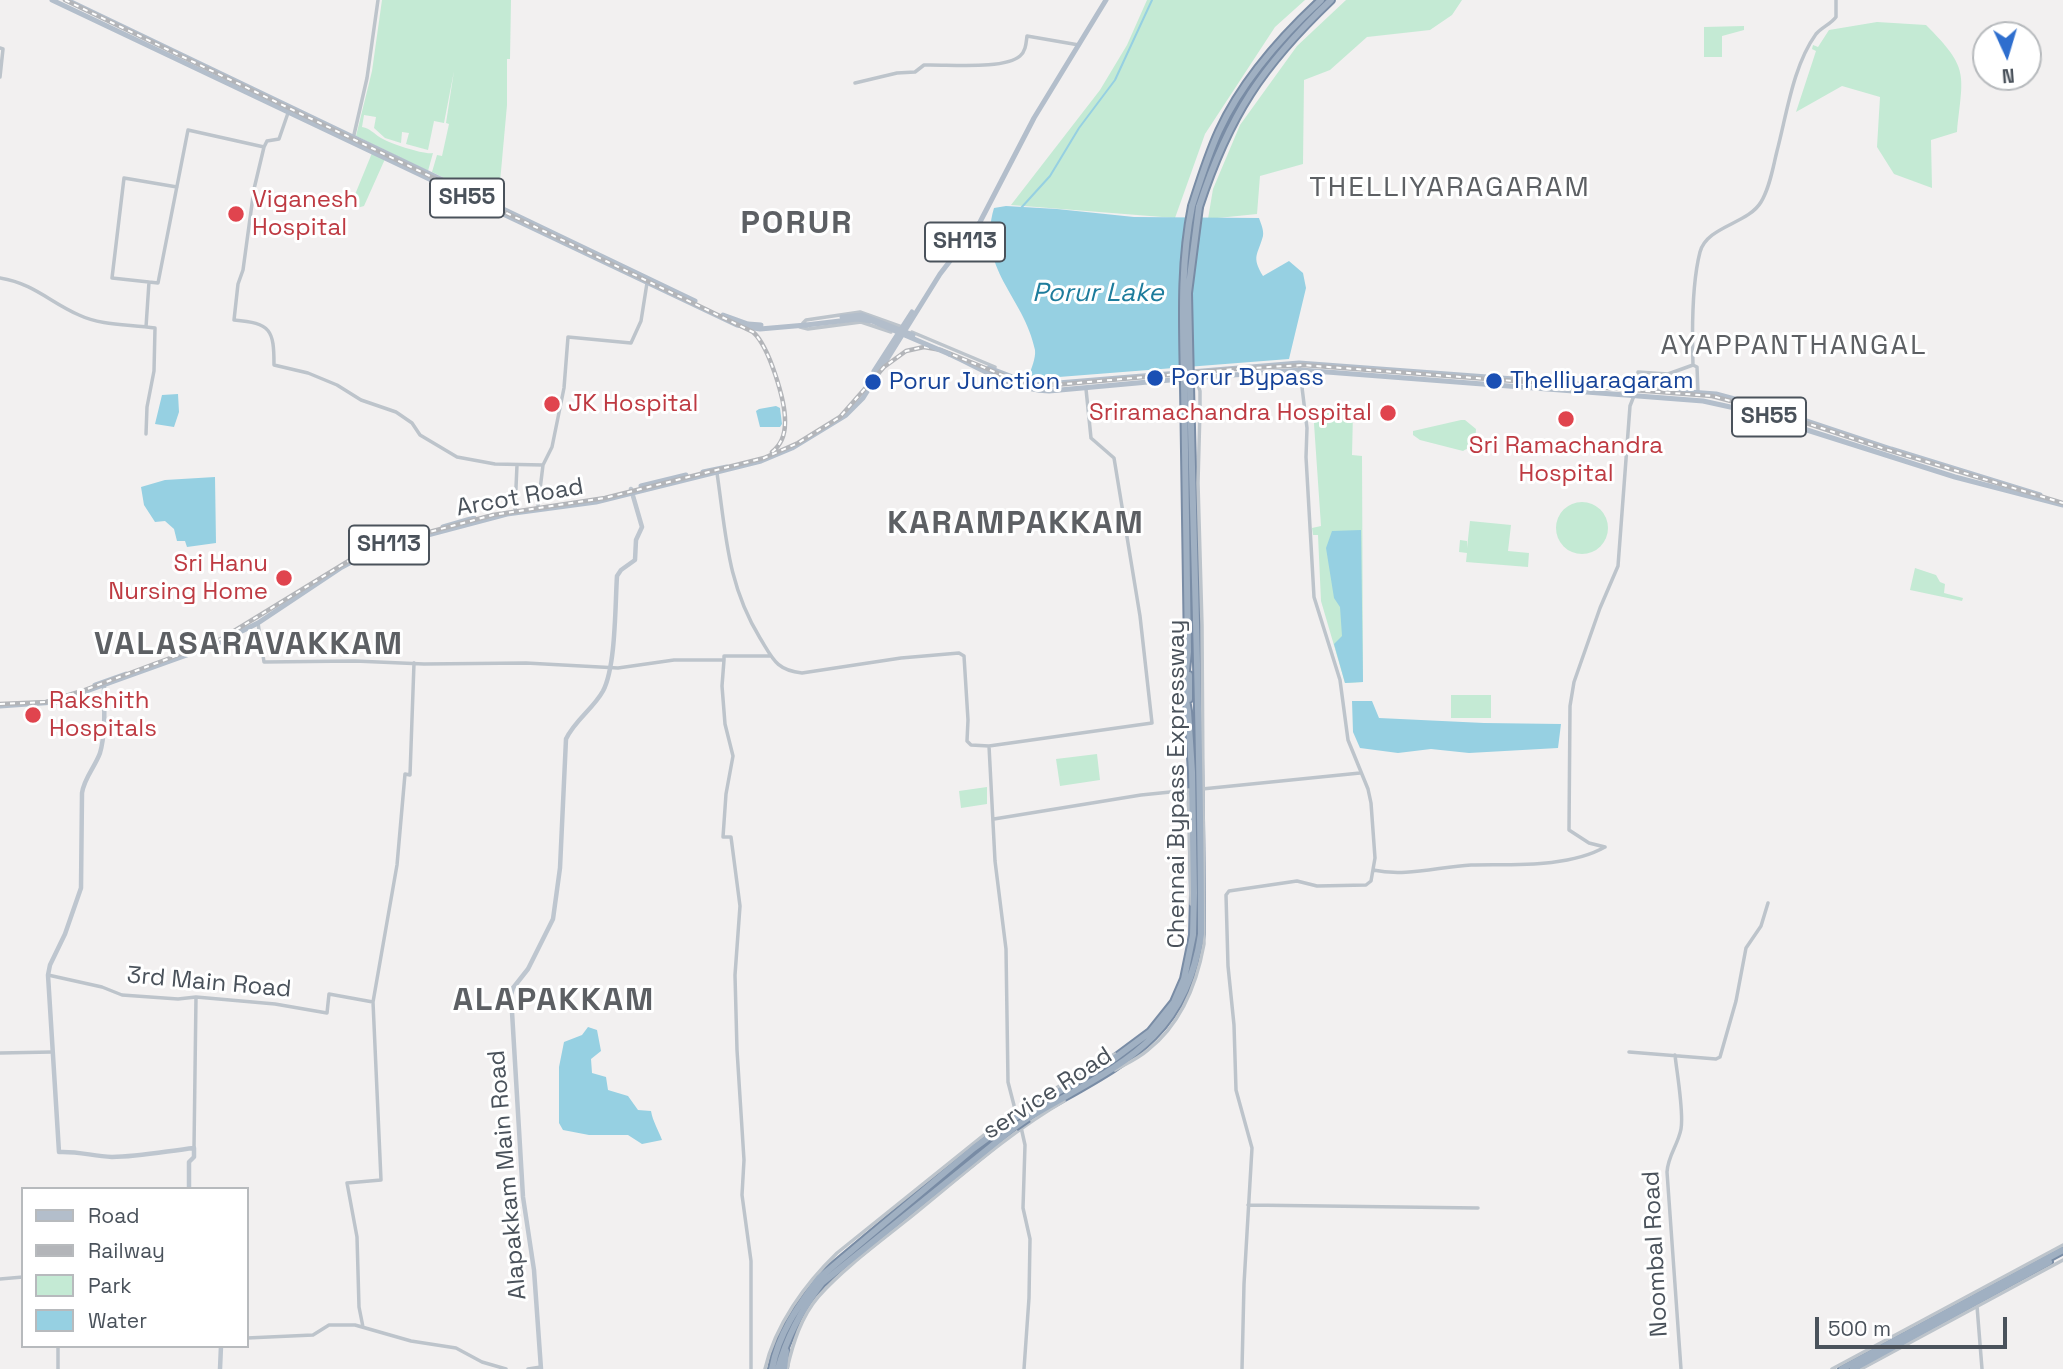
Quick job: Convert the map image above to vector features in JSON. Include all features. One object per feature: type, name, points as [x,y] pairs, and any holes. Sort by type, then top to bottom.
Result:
[{"type":"highway","points":[[1195,206],[1211,151],[1231,108],[1257,70],[1293,26],[1321,0]]},
{"type":"highway","points":[[1195,206],[1237,112],[1262,74],[1297,32],[1331,0]]},
{"type":"highway","name":"Chennai Bypass Expressway","points":[[1195,206],[1188,293],[1192,657],[1188,711],[1196,790]]},
{"type":"highway","name":"Chennai Bypass Expressway","points":[[778,1369],[791,1329],[822,1283],[1027,1115],[1131,1048],[1150,1032],[1174,1002],[1184,979],[1193,934],[1198,711],[1192,657]]},
{"type":"highway","points":[[1188,711],[1198,711]]},
{"type":"highway","name":"Chennai Bypass Expressway","points":[[768,1369],[793,1315],[819,1278],[974,1149],[1016,1125]]},
{"type":"highway","points":[[1853,1369],[2063,1252]]},
{"type":"highway","points":[[785,1369],[791,1329]]},
{"type":"highway","points":[[1842,1369],[1861,1364]]},
{"type":"main road","name":"SH55","points":[[51,0],[288,113],[299,114]]},
{"type":"main road","name":"SH55","points":[[67,0],[747,328],[804,324],[862,315],[889,324],[995,373],[1023,389],[1033,390],[1190,382],[1301,370],[1703,401],[1744,410],[1955,477],[2063,504]]},
{"type":"main road","name":"SH113","points":[[899,335],[940,274],[980,222],[1031,119],[1105,0]]},
{"type":"main road","name":"Arcot Road","points":[[364,553],[494,517],[587,504],[630,491],[761,461],[802,441],[855,403],[899,335]]},
{"type":"main road","points":[[920,344],[923,337]]},
{"type":"main road","name":"SH55","points":[[995,373],[1034,384],[1299,363],[1698,392],[1731,397],[1768,408],[2063,504]]},
{"type":"main road","name":"Arcot Road","points":[[79,693],[212,646],[258,622],[364,553],[409,535],[515,510],[597,499],[750,461],[802,441]]},
{"type":"main road","points":[[1955,477],[1958,469]]},
{"type":"main road","name":"Alapakkam Main Road","points":[[541,1368],[534,1270],[523,1197],[511,995],[513,988],[528,969],[553,919],[560,867],[566,739],[574,724],[603,691],[609,668],[618,575],[635,560],[636,540],[642,528],[630,491]]},
{"type":"main road","name":"Arcot Road","points":[[0,705],[48,700],[79,693],[124,677]]},
{"type":"main road","points":[[104,686],[102,746],[83,785],[82,793],[81,888],[48,975],[59,1152],[78,1151],[85,1156],[115,1157],[194,1148],[194,1157],[189,1162],[189,1187]]},
{"type":"main road","points":[[220,1369],[221,1348]]},
{"type":"street","points":[[353,140],[367,78],[378,0]]},
{"type":"street","points":[[1693,365],[1695,292],[1700,251],[1712,237],[1754,210],[1762,200],[1798,72],[1815,36],[1836,17],[1836,0]]},
{"type":"street","points":[[855,83],[897,73],[915,72],[918,67],[924,65],[995,66],[1020,57],[1025,49],[1027,36],[1077,45]]},
{"type":"street","points":[[0,48],[3,49],[0,77]]},
{"type":"street","points":[[288,113],[279,139],[267,141],[264,147],[254,189],[243,270],[237,284],[234,320],[261,324],[268,330],[274,338],[274,365],[308,373],[338,385],[360,400],[396,412],[412,423],[420,435],[457,457],[495,464],[543,465]]},
{"type":"street","points":[[177,187],[124,178],[112,278],[158,284],[177,187],[188,130],[264,147]]},
{"type":"street","points":[[0,278],[31,288],[82,317],[155,328],[154,371],[147,407],[146,434]]},
{"type":"street","points":[[146,327],[149,282]]},
{"type":"street","points":[[538,506],[543,465],[552,447],[564,388],[568,337],[631,342],[641,321],[649,282]]},
{"type":"street","points":[[853,312],[886,320],[996,368],[995,373],[861,322],[808,329],[804,324],[806,320],[853,312]]},
{"type":"street","points":[[882,328],[886,320]]},
{"type":"street","points":[[1242,1369],[1252,1148],[1237,1090],[1226,895],[1229,891],[1297,881],[1317,886],[1366,885],[1371,881],[1375,856],[1368,789],[1348,740],[1340,680],[1314,597],[1306,457],[1307,428],[1299,363]]},
{"type":"street","points":[[1373,870],[1388,873],[1472,865],[1523,864],[1568,859],[1605,847],[1589,842],[1569,830],[1570,706],[1574,682],[1618,566],[1632,396],[1637,388],[1638,372],[1668,373],[1693,365]]},
{"type":"street","points":[[1693,365],[1697,367],[1698,392]]},
{"type":"street","points":[[768,1369],[776,1336],[792,1308],[827,1264],[1000,1122],[1130,1045],[1149,1030],[1172,1000],[1185,967],[1191,934],[1196,790],[1200,400],[1190,382],[1194,370]]},
{"type":"street","points":[[717,473],[734,582],[745,612],[770,656],[783,669],[802,673],[901,658],[962,654],[968,720],[967,741],[971,745],[989,746],[1152,723],[1140,618],[1114,458],[1091,438],[1086,388]]},
{"type":"street","points":[[515,510],[517,465]]},
{"type":"street","points":[[258,622],[264,662],[526,663],[609,668],[674,660],[724,660]]},
{"type":"street","points":[[751,1369],[752,1272],[742,1195],[744,1160],[735,975],[740,906],[731,836],[723,837],[725,796],[733,756],[725,724],[722,686],[724,656],[770,656]]},
{"type":"street","points":[[363,1327],[359,1307],[357,1237],[347,1183],[381,1180],[373,1002],[397,865],[404,774],[410,775],[414,663]]},
{"type":"street","points":[[989,746],[995,860],[1007,960],[1008,1083],[1016,1112],[1016,1125],[1025,1145],[1024,1208],[1030,1239],[1024,1369]]},
{"type":"street","points":[[993,820],[1141,795],[1360,773]]},
{"type":"street","name":"service Road","points":[[785,1369],[795,1336],[817,1298],[847,1269],[1016,1125],[1149,1050],[1169,1029],[1187,1002],[1200,969],[1204,944],[1196,790]]},
{"type":"street","points":[[1629,1052],[1716,1059],[1720,1056],[1736,1001],[1746,948],[1760,926],[1768,903]]},
{"type":"street","name":"3rd Main Road","points":[[48,975],[122,995],[178,999],[196,997],[275,1004],[327,1013],[330,994],[373,1002]]},
{"type":"street","points":[[194,1148],[196,997]]},
{"type":"street","points":[[0,1053],[52,1052]]},
{"type":"street","name":"Noombal Road","points":[[1675,1055],[1682,1126],[1670,1155],[1667,1172],[1681,1369]]},
{"type":"street","points":[[1248,1205],[1478,1208]]},
{"type":"street","points":[[1832,1369],[1861,1364],[1977,1306],[2063,1252]]},
{"type":"street","points":[[0,1279],[21,1277]]},
{"type":"street","points":[[1977,1306],[1982,1369]]},
{"type":"street","points":[[248,1338],[313,1335],[334,1324],[363,1327],[395,1338],[456,1348],[482,1362],[506,1369]]},
{"type":"street","points":[[58,1348],[58,1369]]},
{"type":"street","points":[[528,1369],[541,1368]]},
{"type":"green space","points":[[382,0],[511,0],[510,59],[507,59],[507,105],[498,204],[432,172],[437,155],[442,156],[449,124],[446,123],[454,71],[444,123],[434,121],[428,150],[406,144],[409,133],[402,132],[401,143],[385,138],[374,128],[376,117],[364,115],[362,127],[381,138],[408,149],[433,153],[428,171],[356,136],[372,71]]},
{"type":"green space","points":[[1147,0],[1305,0],[1275,27],[1205,134],[1175,218],[1011,205],[1100,90],[1127,45]]},
{"type":"green space","points":[[1346,0],[1462,0],[1452,15],[1430,30],[1367,37],[1330,70],[1304,80],[1303,164],[1260,176],[1257,214],[1208,219],[1213,189],[1240,125],[1297,46]]},
{"type":"green space","points":[[1877,22],[1926,25],[1957,63],[1961,97],[1957,132],[1931,140],[1932,188],[1894,174],[1877,147],[1880,97],[1842,86],[1796,112],[1816,51],[1812,49],[1813,45],[1818,47],[1829,30]]},
{"type":"green space","points":[[1744,26],[1744,30],[1722,36],[1722,57],[1704,57],[1704,27]]},
{"type":"green space","points":[[372,153],[385,159],[364,206],[357,208],[354,205],[354,197]]},
{"type":"green space","points":[[1313,409],[1353,413],[1352,455],[1362,456],[1363,682],[1345,683],[1321,601],[1318,535],[1313,535],[1312,528],[1321,526]]},
{"type":"green space","points":[[1461,420],[1476,429],[1475,444],[1463,451],[1420,440],[1413,435],[1413,431]]},
{"type":"green space","points":[[1582,502],[1592,504],[1600,510],[1606,518],[1606,538],[1600,546],[1592,552],[1582,554],[1572,552],[1564,546],[1558,538],[1556,528],[1558,518],[1564,510],[1572,504]]},
{"type":"green space","points":[[1470,521],[1511,525],[1508,551],[1529,553],[1528,567],[1466,562],[1467,553],[1459,552],[1460,540],[1467,541],[1467,548]]},
{"type":"green space","points":[[1915,568],[1936,575],[1940,582],[1945,584],[1944,593],[1963,598],[1962,601],[1910,590]]},
{"type":"green space","points":[[1451,695],[1491,695],[1491,718],[1451,718]]},
{"type":"green space","points":[[1097,754],[1100,780],[1060,786],[1056,759]]},
{"type":"green space","points":[[987,787],[987,804],[961,808],[959,791]]},
{"type":"water","name":"Porur Lake","points":[[1006,206],[1134,217],[1259,218],[1263,234],[1256,260],[1263,276],[1289,261],[1303,273],[1306,288],[1289,359],[1046,378],[1029,376],[1035,350],[1029,331],[996,265],[991,248],[990,229],[994,208]]},
{"type":"water","points":[[178,394],[179,412],[174,427],[155,424],[162,395]]},
{"type":"water","points":[[776,406],[780,408],[780,427],[760,427],[756,411]]},
{"type":"water","points":[[215,477],[216,543],[187,547],[185,541],[177,541],[174,529],[165,521],[155,522],[144,505],[141,487],[165,480]]},
{"type":"water","points":[[1361,530],[1363,682],[1345,683],[1334,644],[1342,636],[1340,607],[1334,598],[1326,548],[1332,531]]},
{"type":"water","points":[[1352,701],[1372,701],[1379,718],[1561,724],[1558,748],[1469,753],[1431,749],[1398,753],[1360,748],[1353,732]]},
{"type":"water","points":[[588,1027],[597,1030],[601,1051],[591,1059],[592,1073],[606,1077],[608,1090],[628,1096],[638,1110],[651,1111],[662,1140],[642,1144],[628,1135],[589,1135],[563,1130],[559,1123],[559,1067],[564,1042],[582,1035]]},
{"type":"waterway","points":[[1021,208],[1050,176],[1079,128],[1115,80],[1152,0]]},
{"type":"railway","points":[[65,0],[753,332],[770,361],[785,414],[783,435],[772,452]]},
{"type":"railway","points":[[0,704],[46,702],[221,639],[377,546],[493,515],[605,498],[764,458],[798,443],[840,417],[884,367],[906,351],[924,347],[941,350],[1017,381],[1043,386],[1303,365],[1712,396],[1776,413],[2063,503]]},
{"type":"place","name":"Viganesh Hospital","points":[[236,214]]},
{"type":"place","name":"Porur Bypass","points":[[1155,378]]},
{"type":"place","name":"Thelliyaragaram","points":[[1494,381]]},
{"type":"place","name":"Porur Junction","points":[[873,382]]},
{"type":"place","name":"JK Hospital","points":[[552,404]]},
{"type":"place","name":"Sriramachandra Hospital","points":[[1388,413]]},
{"type":"place","name":"Sri Ramachandra Hospital","points":[[1566,419]]},
{"type":"place","name":"Sri Hanu Nursing Home","points":[[284,578]]},
{"type":"place","name":"Rakshith Hospitals","points":[[33,715]]},
{"type":"district","name":"THELLIYARAGARAM","points":[[1450,188]]},
{"type":"district","name":"PORUR","points":[[797,224]]},
{"type":"district","name":"AYAPPANTHANGAL","points":[[1794,346]]},
{"type":"district","name":"KARAMPAKKAM","points":[[1016,524]]},
{"type":"district","name":"VALASARAVAKKAM","points":[[249,645]]},
{"type":"district","name":"ALAPAKKAM","points":[[554,1001]]}]
